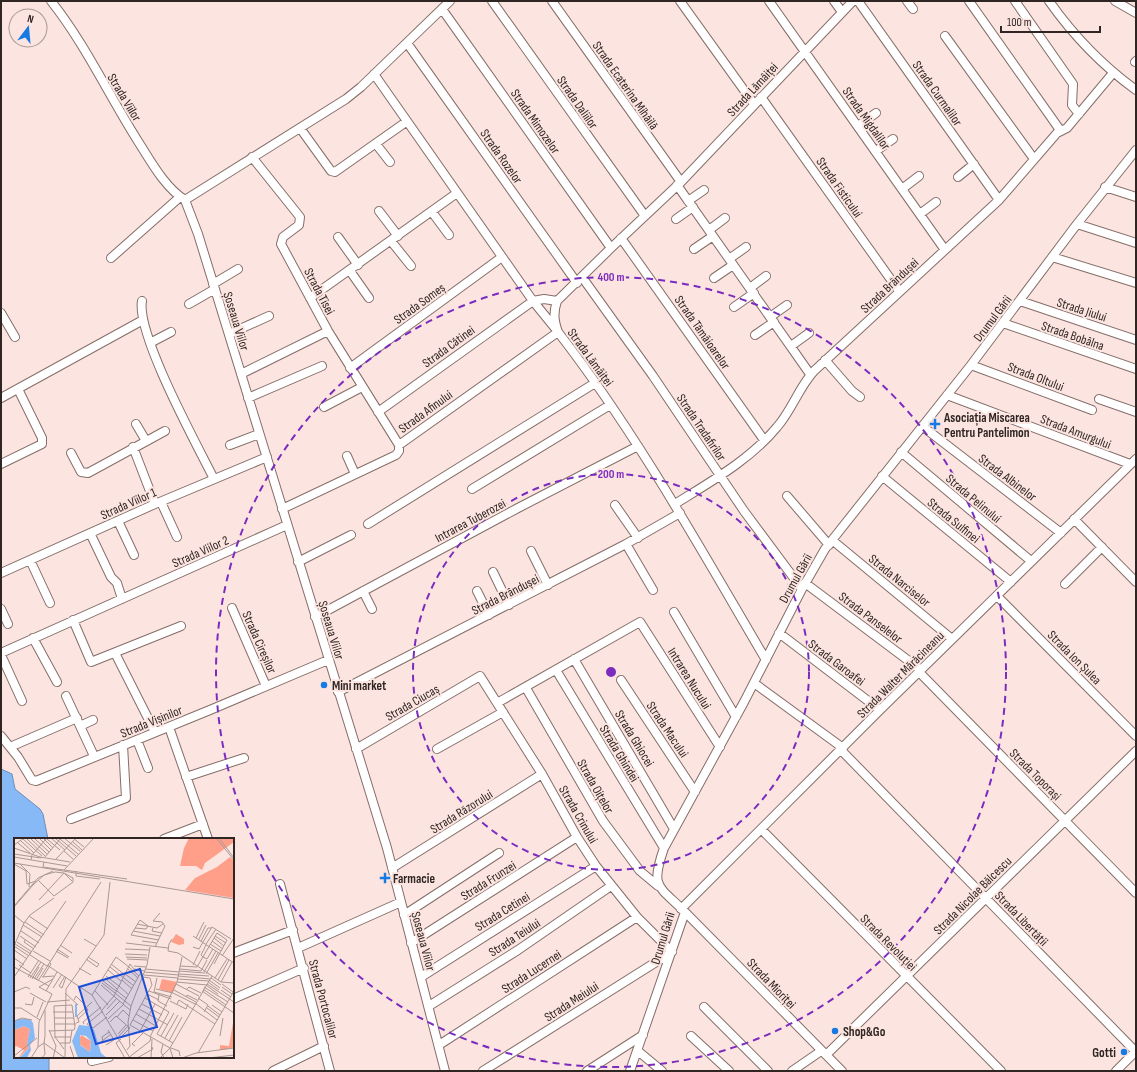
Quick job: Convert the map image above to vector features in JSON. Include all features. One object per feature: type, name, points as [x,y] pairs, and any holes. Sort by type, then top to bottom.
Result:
[{"type":"street","name":"Strada Viilor","points":[[51,1],[65,19],[154,167],[183,198]]},
{"type":"street","points":[[111,258],[183,198],[346,99],[450,1]]},
{"type":"street","name":"Strada Daliilor","points":[[492,1],[645,216]]},
{"type":"street","name":"Strada Ecaterina Mihăilă","points":[[552,1],[679,183],[691,204],[731,262],[810,374]]},
{"type":"street","points":[[680,1],[754,104]]},
{"type":"street","name":"Strada Migdalilor","points":[[769,1],[945,250]]},
{"type":"street","points":[[834,1],[842,12]]},
{"type":"street","name":"Strada Lămâiței","points":[[766,660],[680,513],[638,446],[558,332],[554,315],[557,301],[580,280],[610,248],[679,183],[853,1]]},
{"type":"street","name":"Strada Curmalilor","points":[[858,1],[999,200]]},
{"type":"street","points":[[907,1],[913,9]]},
{"type":"street","points":[[969,1],[1060,130]]},
{"type":"street","points":[[1015,1],[1073,84],[1072,105],[1079,114]]},
{"type":"street","points":[[1049,1],[1064,22],[1113,73],[1136,90]]},
{"type":"street","points":[[1114,1],[1136,13]]},
{"type":"street","name":"Strada Mimozelor","points":[[442,9],[610,248]]},
{"type":"street","points":[[945,36],[1034,159]]},
{"type":"street","name":"Strada Rozelor","points":[[407,43],[580,280]]},
{"type":"street","name":"Strada Brândușei","points":[[674,504],[720,475],[764,440],[782,422],[810,374],[999,200],[1060,130],[1067,128],[1113,73]]},
{"type":"street","points":[[374,74],[406,122],[533,301],[558,332]]},
{"type":"street","name":"Strada Fisticului","points":[[761,97],[899,291]]},
{"type":"street","points":[[858,126],[876,113]]},
{"type":"street","points":[[300,128],[331,171],[335,172],[406,122]]},
{"type":"street","points":[[876,151],[893,139]]},
{"type":"street","points":[[376,144],[390,162]]},
{"type":"street","name":"Drumul Gării","points":[[630,1071],[672,952],[683,910],[658,886],[657,873],[664,848],[720,747],[804,586],[830,543],[971,365],[1105,187],[1136,150]]},
{"type":"street","name":"Strada Tisei","points":[[252,157],[300,217],[299,225],[283,237],[281,244],[328,331],[399,445]]},
{"type":"street","points":[[958,177],[974,164]]},
{"type":"street","points":[[902,189],[919,176]]},
{"type":"street","points":[[1105,187],[1136,197]]},
{"type":"street","points":[[676,219],[704,190]]},
{"type":"street","points":[[310,298],[350,271],[457,193]]},
{"type":"street","name":"Șoseaua Viilor","points":[[183,198],[229,334],[392,868],[445,1071]]},
{"type":"street","points":[[920,214],[936,202]]},
{"type":"street","points":[[379,211],[410,266]]},
{"type":"street","points":[[432,212],[449,235]]},
{"type":"street","points":[[694,249],[725,218]]},
{"type":"street","points":[[1077,224],[1136,243]]},
{"type":"street","points":[[338,237],[358,265]]},
{"type":"street","name":"Strada Tămâioarelor","points":[[621,238],[764,440]]},
{"type":"street","points":[[714,278],[746,247]]},
{"type":"street","name":"Strada Someș","points":[[350,368],[502,257]]},
{"type":"street","points":[[1052,257],[1136,283]]},
{"type":"street","points":[[189,304],[238,269]]},
{"type":"street","points":[[350,271],[369,298]]},
{"type":"street","points":[[734,307],[766,276]]},
{"type":"street","name":"Strada Tradafirilor","points":[[580,280],[653,376],[761,535],[804,586]]},
{"type":"street","points":[[533,301],[544,299],[557,301]]},
{"type":"street","points":[[142,301],[143,320],[150,343],[168,387],[214,479]]},
{"type":"street","name":"Strada Cătinei","points":[[378,412],[533,301]]},
{"type":"street","name":"Strada Jiului","points":[[1020,301],[1136,340]]},
{"type":"street","points":[[755,335],[787,304]]},
{"type":"street","points":[[1,314],[15,337]]},
{"type":"street","points":[[229,334],[269,316]]},
{"type":"street","points":[[1,398],[143,320]]},
{"type":"street","name":"Strada Bobâlna","points":[[1003,323],[1136,369]]},
{"type":"street","points":[[241,374],[328,331]]},
{"type":"street","points":[[150,343],[171,332]]},
{"type":"street","name":"Strada Afinului","points":[[282,509],[396,455],[399,451],[399,445],[469,393],[558,332]]},
{"type":"street","points":[[791,346],[809,333]]},
{"type":"street","points":[[825,360],[852,391],[860,397]]},
{"type":"street","name":"Strada Oltului","points":[[971,365],[1092,410]]},
{"type":"street","points":[[248,398],[322,366]]},
{"type":"street","points":[[368,524],[595,383]]},
{"type":"street","points":[[324,407],[362,387]]},
{"type":"street","points":[[1,464],[42,444],[42,438],[18,389]]},
{"type":"street","name":"Strada Amurgului","points":[[947,395],[1133,462]]},
{"type":"street","points":[[1099,400],[1136,412]]},
{"type":"street","points":[[472,489],[610,405]]},
{"type":"street","points":[[136,424],[146,440]]},
{"type":"street","name":"Strada Albinelor","points":[[922,426],[1061,533]]},
{"type":"street","points":[[71,453],[80,470],[84,473],[98,468],[164,431]]},
{"type":"street","points":[[230,445],[259,434]]},
{"type":"street","name":"Intrarea Tuberozei","points":[[315,617],[518,508],[638,446]]},
{"type":"street","name":"Strada Viilor 2","points":[[133,448],[158,503],[177,537]]},
{"type":"street","name":"Strada Pelinului","points":[[901,452],[1031,561]]},
{"type":"street","points":[[347,456],[355,474]]},
{"type":"street","name":"Strada Viilor 1","points":[[1,573],[158,503],[267,457]]},
{"type":"street","name":"Strada Walter Mărăcineanu","points":[[683,910],[880,710],[1133,462]]},
{"type":"street","name":"Strada Sulfinei","points":[[882,476],[1011,582]]},
{"type":"street","name":"Strada Narciselor","points":[[787,496],[830,543],[952,639]]},
{"type":"street","points":[[615,505],[638,538]]},
{"type":"street","name":"Strada Brândușei","points":[[338,692],[489,616],[638,538],[680,513]]},
{"type":"street","points":[[1074,519],[1136,582]]},
{"type":"street","points":[[118,521],[134,555]]},
{"type":"street","name":"Strada Viilor 2","points":[[1,654],[33,638],[287,525]]},
{"type":"street","points":[[90,533],[111,577],[117,583],[122,599]]},
{"type":"street","points":[[298,562],[351,535]]},
{"type":"street","points":[[626,544],[653,590]]},
{"type":"street","points":[[1065,584],[1102,547]]},
{"type":"street","points":[[531,551],[548,585]]},
{"type":"street","points":[[30,560],[50,603]]},
{"type":"street","points":[[493,572],[509,605]]},
{"type":"street","name":"Strada Panselelor","points":[[804,586],[920,671]]},
{"type":"street","points":[[363,591],[372,609]]},
{"type":"street","points":[[477,591],[489,616]]},
{"type":"street","name":"Strada Ion Șulea","points":[[997,596],[1136,736]]},
{"type":"street","points":[[1,608],[8,624]]},
{"type":"street","name":"Strada Cireșilor","points":[[232,608],[266,686]]},
{"type":"street","points":[[674,612],[736,717]]},
{"type":"street","points":[[73,620],[91,662],[181,626]]},
{"type":"street","name":"Intrarea Nucului","points":[[574,659],[640,622],[720,747]]},
{"type":"street","name":"Strada Garoafei","points":[[779,633],[880,710]]},
{"type":"street","points":[[33,638],[57,682]]},
{"type":"street","points":[[115,653],[155,732]]},
{"type":"street","points":[[1,654],[22,701]]},
{"type":"street","points":[[497,703],[526,688],[574,659]]},
{"type":"street","name":"Strada Ghiocei","points":[[574,659],[674,829]]},
{"type":"street","name":"Strada Vișinilor","points":[[1,736],[10,746],[33,781],[169,727],[328,660]]},
{"type":"street","name":"Strada Ghindei","points":[[556,670],[664,848]]},
{"type":"street","name":"Strada Toporași","points":[[920,671],[1136,893]]},
{"type":"street","name":"Strada Crinului","points":[[480,676],[542,774],[577,837],[596,866],[637,917],[672,952]]},
{"type":"street","name":"Strada Ciucaș","points":[[356,749],[480,676]]},
{"type":"street","name":"Strada Macului","points":[[621,680],[695,792]]},
{"type":"street","name":"Strada Libertății","points":[[754,683],[842,749],[1136,1052]]},
{"type":"street","name":"Strada Oițelor","points":[[526,688],[603,821],[640,871],[658,886]]},
{"type":"street","points":[[66,696],[94,756]]},
{"type":"street","points":[[437,748],[503,712]]},
{"type":"street","points":[[10,746],[78,722],[93,720]]},
{"type":"street","points":[[169,727],[208,838]]},
{"type":"street","points":[[137,740],[148,768]]},
{"type":"street","points":[[71,819],[126,798],[123,745]]},
{"type":"street","name":"Strada Nicolae Bălcescu","points":[[792,1071],[824,1053],[906,976],[1136,752]]},
{"type":"street","points":[[186,777],[244,758]]},
{"type":"street","name":"Strada Răzorului","points":[[392,868],[542,774]]},
{"type":"street","points":[[167,838],[203,824]]},
{"type":"street","name":"Strada Revoluției","points":[[761,830],[1001,1071]]},
{"type":"street","name":"Strada Frunzei","points":[[411,943],[577,837]]},
{"type":"street","points":[[404,915],[499,853]]},
{"type":"street","name":"Strada Cetinei","points":[[421,977],[596,866]]},
{"type":"street","points":[[280,884],[298,948]]},
{"type":"street","name":"Strada Teiului","points":[[429,1006],[518,950],[611,886]]},
{"type":"street","name":"Strada Portocalilor","points":[[330,1071],[298,948],[401,902]]},
{"type":"street","name":"Strada Mioriței","points":[[683,910],[842,1071]]},
{"type":"street","name":"Strada Lucernei","points":[[439,1045],[637,917]]},
{"type":"street","points":[[234,953],[293,930]]},
{"type":"street","name":"Strada Meiului","points":[[483,1071],[672,952]]},
{"type":"street","points":[[234,1000],[304,968]]},
{"type":"street","points":[[704,1007],[768,1071]]},
{"type":"street","points":[[587,1071],[643,1035]]},
{"type":"street","points":[[692,1036],[729,1071]]},
{"type":"street","points":[[273,1071],[324,1046]]},
{"type":"street","points":[[638,1051],[662,1071]]},
{"type":"street","points":[[1116,1071],[1136,1052]]},
{"type":"street","points":[[92,1061],[105,1058]]},
{"type":"water","points":[[1,769],[12,774],[15,789],[40,809],[43,814],[48,838],[14,838],[14,1058],[49,1058],[49,1071],[1,1071]]},
{"type":"place","name":"Asociația Miscarea Pentru Pantelimon","points":[[935,424]]},
{"type":"place","name":"Mini market","points":[[324,685]]},
{"type":"place","name":"Farmacie","points":[[385,878]]},
{"type":"place","name":"Shop&Go","points":[[835,1031]]},
{"type":"place","name":"Gotti","points":[[1124,1052]]}]
